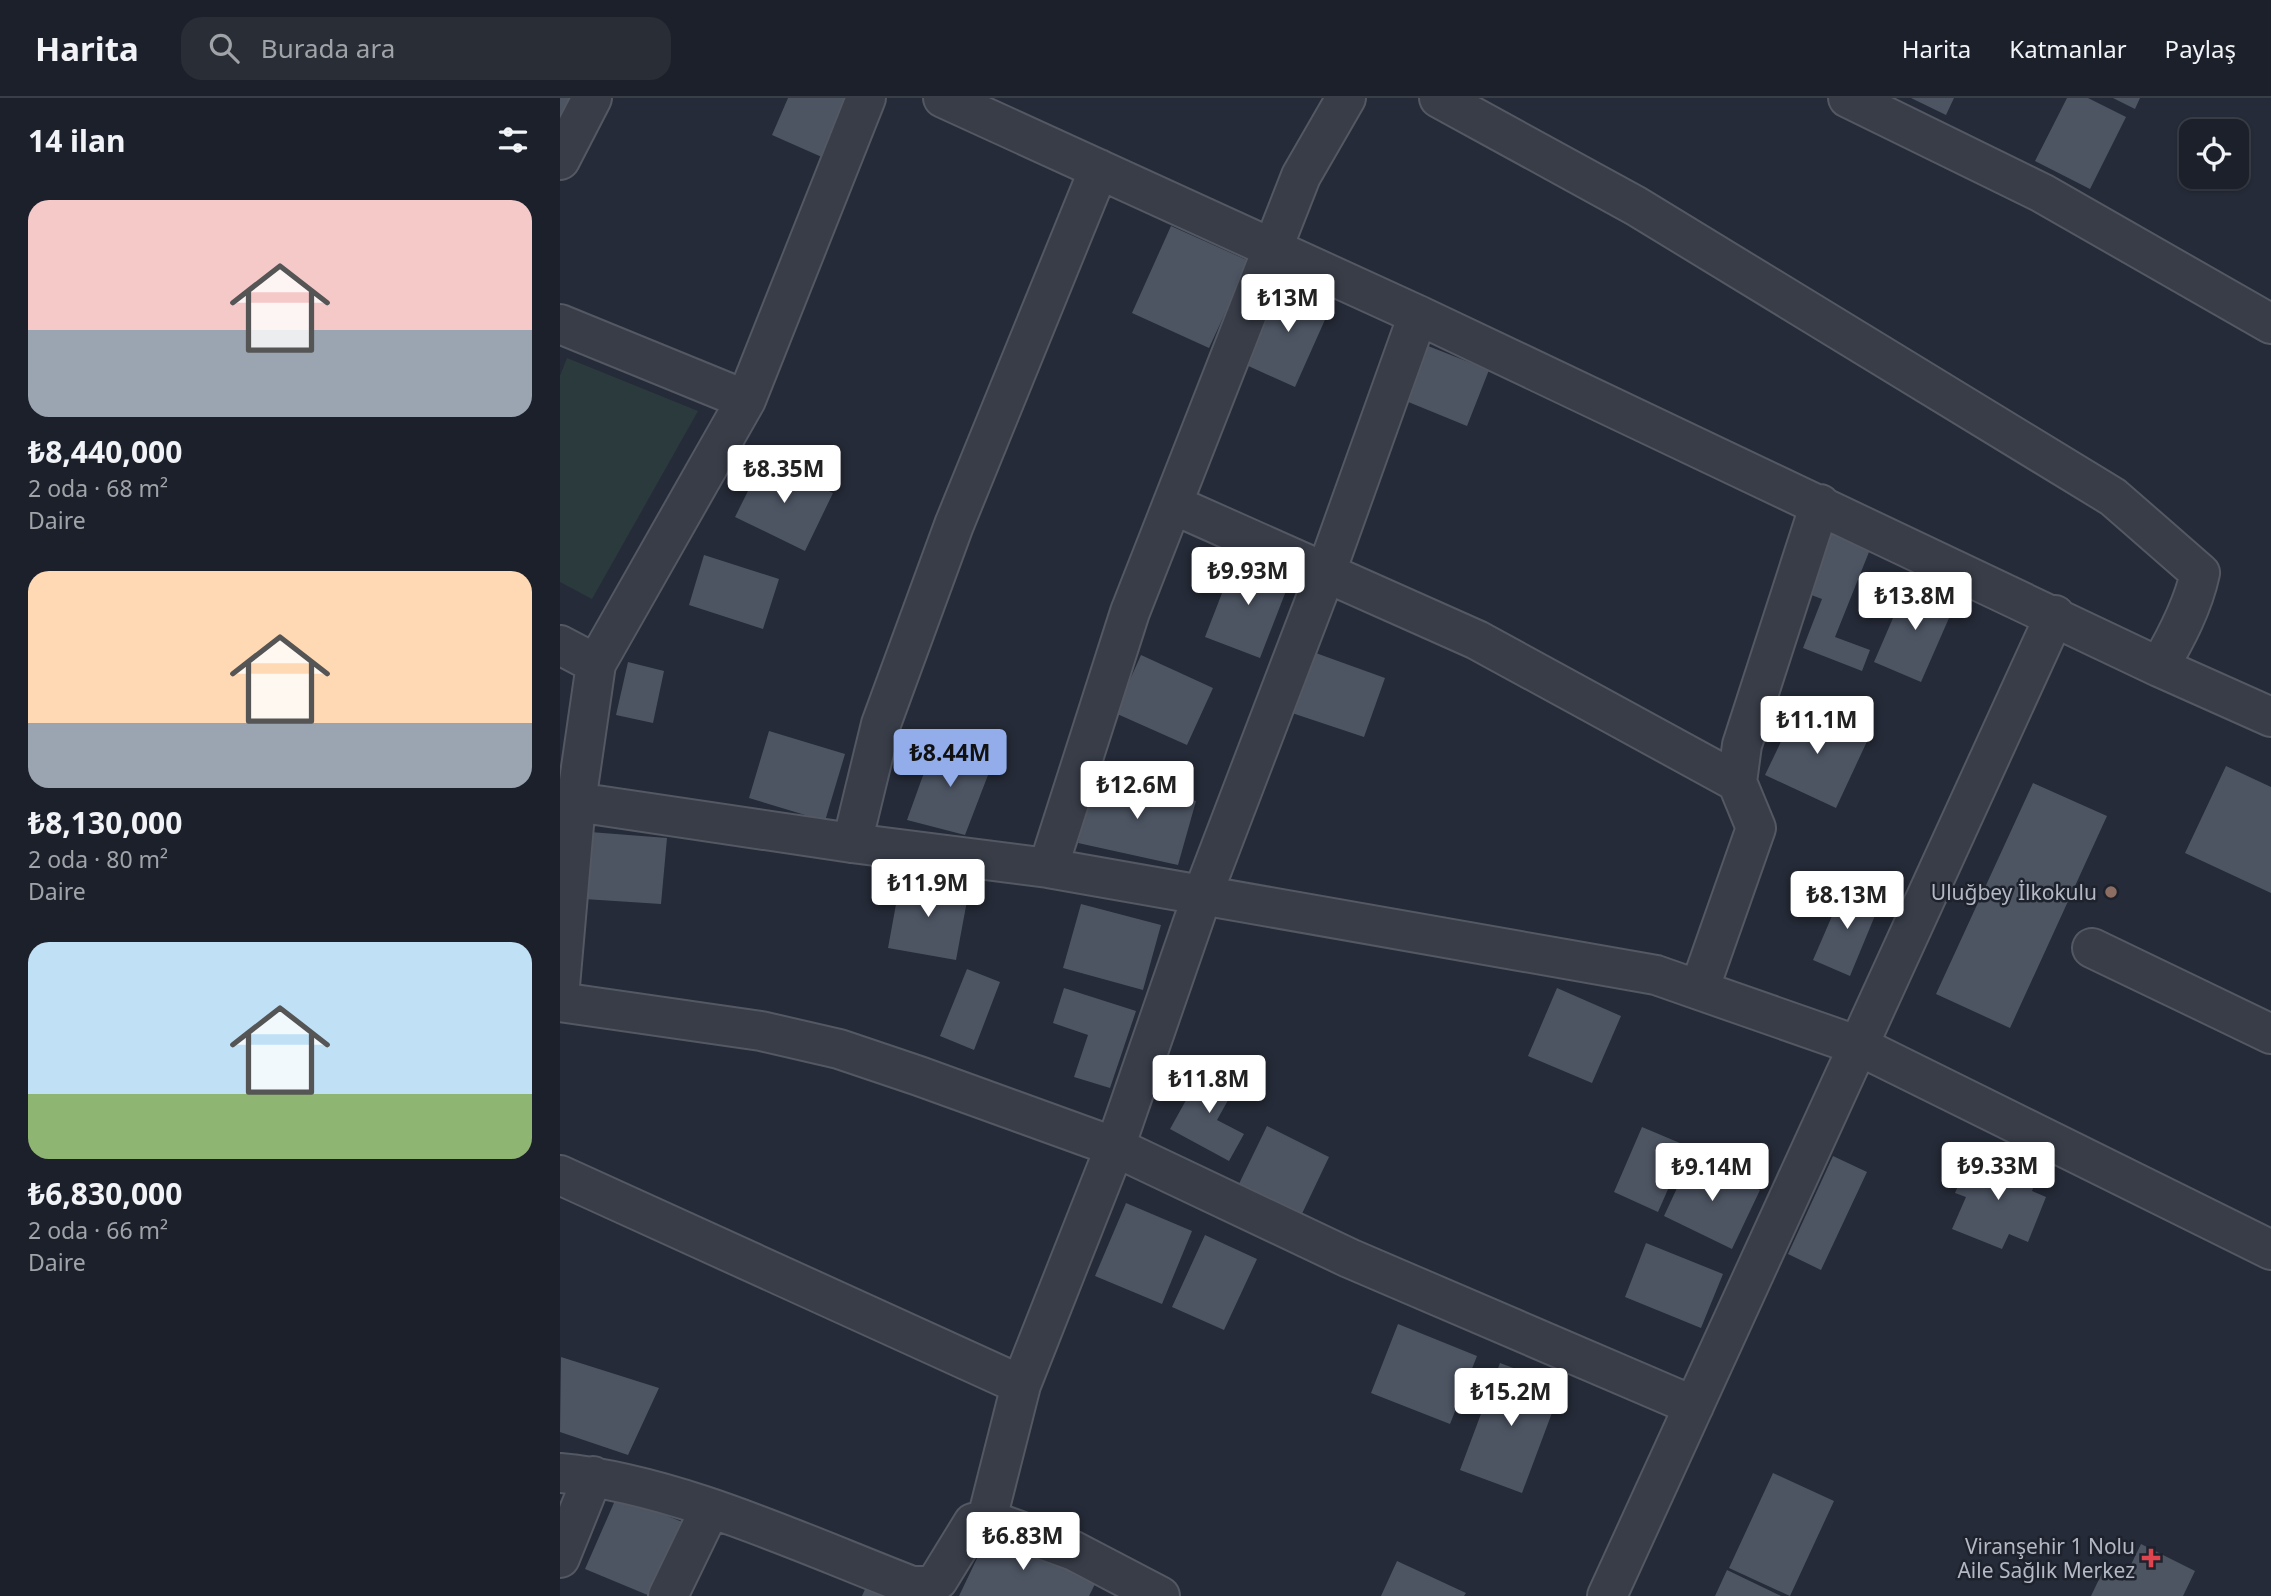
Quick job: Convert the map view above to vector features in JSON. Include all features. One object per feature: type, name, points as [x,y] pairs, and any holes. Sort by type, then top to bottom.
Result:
[{"type":"street","points":[[560,160],[593,98]]},
{"type":"street","points":[[560,986],[576,802],[596,664],[746,400],[866,98]]},
{"type":"street","points":[[944,98],[1419,315],[2055,615],[2159,667],[2271,717]]},
{"type":"street","points":[[1048,868],[1130,612],[1301,176],[1346,98]]},
{"type":"street","points":[[1439,98],[1636,206],[2113,497],[2200,572],[2196,589],[2175,639],[2159,667]]},
{"type":"street","points":[[1848,98],[2042,193],[2271,324]]},
{"type":"street","points":[[852,843],[881,724],[954,525],[1099,169]]},
{"type":"street","points":[[986,1519],[1020,1385],[1115,1147],[1202,896],[1419,315]]},
{"type":"street","points":[[562,329],[746,400]]},
{"type":"street","points":[[1699,990],[1756,828],[1737,782],[1742,745],[1820,504]]},
{"type":"street","points":[[1174,505],[1477,640],[1737,782]]},
{"type":"street","points":[[1607,1596],[2055,615]]},
{"type":"street","points":[[560,645],[596,664]]},
{"type":"street","points":[[576,802],[852,843],[1048,868],[1656,975],[1859,1046],[2271,1250]]},
{"type":"street","points":[[2092,948],[2271,1034]]},
{"type":"street","points":[[560,1002],[761,1031],[839,1049],[1115,1147],[1349,1258],[1695,1406]]},
{"type":"street","points":[[560,1175],[1020,1385]]},
{"type":"street","points":[[560,1558],[577,1475],[710,1509],[912,1586],[929,1586],[938,1580],[973,1523],[986,1519],[1074,1551],[1160,1596]]},
{"type":"street","points":[[668,1596],[710,1509]]},
{"type":"shaded area","points":[[567,358],[698,411],[592,599],[560,582],[560,376]]},
{"type":"building","points":[[560,98],[578,98],[560,135]]},
{"type":"building","points":[[788,98],[852,98],[824,158],[772,135]]},
{"type":"building","points":[[1911,98],[1954,98],[1946,115]]},
{"type":"building","points":[[2067,98],[2088,98],[2126,117],[2090,189],[2035,161]]},
{"type":"building","points":[[2113,98],[2140,98],[2135,109]]},
{"type":"building","points":[[1171,226],[1249,261],[1209,348],[1132,313]]},
{"type":"building","points":[[1281,282],[1332,304],[1295,387],[1244,364]]},
{"type":"building","points":[[1423,344],[1489,370],[1467,426],[1401,399]]},
{"type":"building","points":[[764,459],[833,493],[805,551],[735,517]]},
{"type":"building","points":[[1833,526],[1873,542],[1835,637],[1870,650],[1862,671],[1803,648],[1822,599],[1806,593]]},
{"type":"building","points":[[704,555],[779,579],[763,629],[689,605]]},
{"type":"building","points":[[1236,557],[1291,578],[1260,658],[1205,637]]},
{"type":"building","points":[[1909,581],[1956,602],[1921,682],[1874,662]]},
{"type":"building","points":[[1313,652],[1385,678],[1364,737],[1292,713]]},
{"type":"building","points":[[1141,655],[1213,688],[1187,745],[1115,713]]},
{"type":"building","points":[[628,662],[664,671],[653,723],[616,715]]},
{"type":"building","points":[[1799,704],[1869,737],[1836,808],[1765,775]]},
{"type":"building","points":[[769,731],[845,754],[825,821],[749,798]]},
{"type":"building","points":[[935,742],[993,762],[965,835],[907,820]]},
{"type":"building","points":[[2226,766],[2271,787],[2271,893],[2185,853]]},
{"type":"building","points":[[1096,776],[1196,801],[1178,865],[1078,843]]},
{"type":"building","points":[[2033,783],[2107,816],[2010,1028],[1936,994]]},
{"type":"building","points":[[590,832],[667,838],[661,904],[584,899]]},
{"type":"building","points":[[901,877],[969,890],[956,960],[888,948]]},
{"type":"building","points":[[1845,886],[1881,901],[1850,976],[1813,960]]},
{"type":"building","points":[[1081,904],[1161,925],[1143,990],[1063,968]]},
{"type":"building","points":[[967,969],[1000,982],[974,1050],[940,1036]]},
{"type":"building","points":[[1064,988],[1136,1011],[1110,1088],[1074,1077],[1088,1035],[1053,1023]]},
{"type":"building","points":[[1557,988],[1621,1016],[1592,1083],[1528,1056]]},
{"type":"building","points":[[1205,1066],[1237,1084],[1217,1120],[1244,1134],[1229,1161],[1170,1129]]},
{"type":"building","points":[[1267,1126],[1329,1157],[1299,1220],[1236,1190]]},
{"type":"building","points":[[1642,1127],[1687,1146],[1658,1212],[1614,1192]]},
{"type":"building","points":[[1988,1154],[2038,1175],[2032,1191],[2046,1197],[2028,1242],[2009,1234],[2002,1249],[1952,1229],[1966,1197],[1955,1193],[1969,1160],[1983,1165]]},
{"type":"building","points":[[1833,1156],[1867,1172],[1821,1270],[1788,1254]]},
{"type":"building","points":[[1691,1158],[1760,1190],[1732,1249],[1664,1216]]},
{"type":"building","points":[[1126,1203],[1192,1231],[1162,1304],[1095,1276]]},
{"type":"building","points":[[1205,1235],[1257,1259],[1224,1330],[1172,1307]]},
{"type":"building","points":[[1646,1243],[1723,1274],[1701,1328],[1625,1297]]},
{"type":"building","points":[[1398,1324],[1477,1356],[1450,1424],[1371,1393]]},
{"type":"building","points":[[561,1357],[659,1388],[628,1455],[560,1432]]},
{"type":"building","points":[[1500,1363],[1562,1386],[1522,1493],[1460,1470]]},
{"type":"building","points":[[1773,1473],[1834,1501],[1790,1596],[1729,1568]]},
{"type":"building","points":[[617,1496],[685,1523],[650,1596],[585,1569]]},
{"type":"building","points":[[992,1527],[1098,1578],[1089,1596],[959,1596]]},
{"type":"building","name":"Viranşehir 1 Nolu Aile Sağlık Merkez","points":[[2141,1544],[2195,1571],[2183,1596],[2091,1596],[2103,1571],[2123,1581]]},
{"type":"building","points":[[1397,1561],[1466,1593],[1464,1596],[1381,1596]]},
{"type":"building","points":[[1727,1570],[1781,1596],[1715,1596]]},
{"type":"building","points":[[866,1587],[888,1596],[862,1596]]},
{"type":"place","name":"Uluğbey İlkokulu","points":[[2111,892]]},
{"type":"place","name":"Viranşehir 1 Nolu Aile Sağlık Merkez","points":[[2151,1558]]}]
